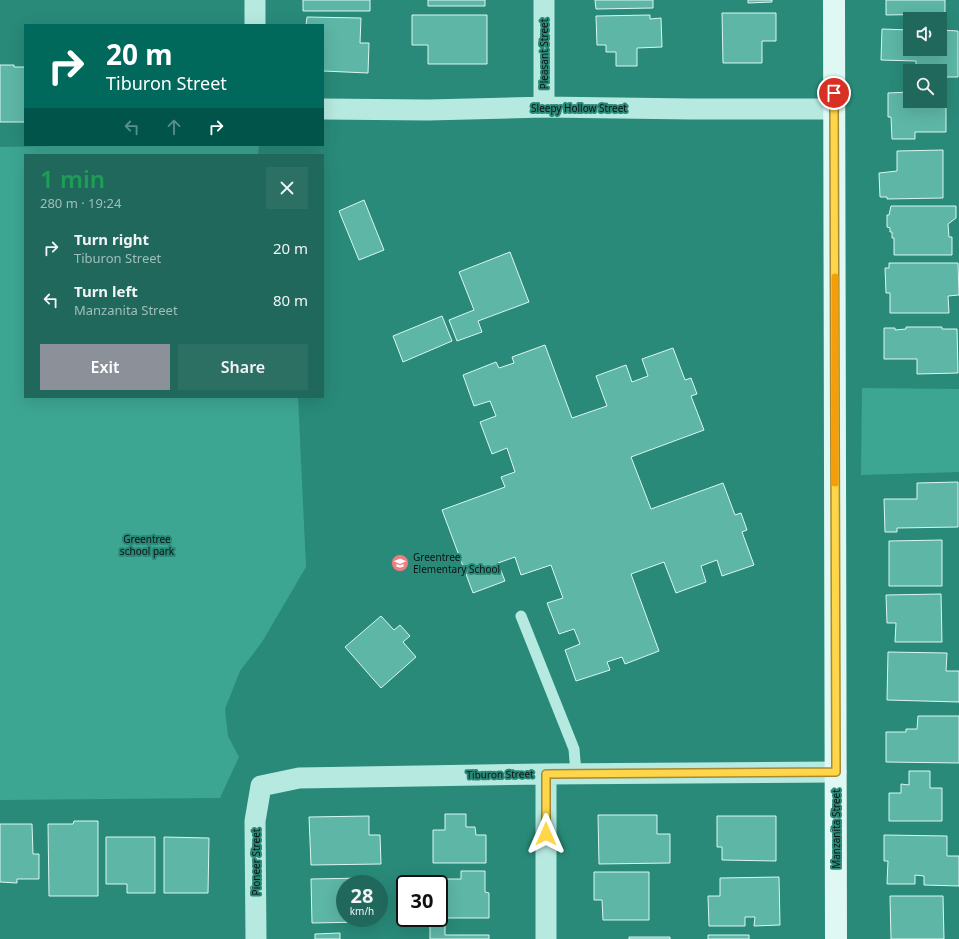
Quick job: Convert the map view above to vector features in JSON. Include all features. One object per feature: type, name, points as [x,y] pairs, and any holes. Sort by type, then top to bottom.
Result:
[{"type":"street","points":[[255,0],[256,24]]},
{"type":"street","name":"Pleasant Street","points":[[544,0],[544,107]]},
{"type":"street","name":"Manzanita Street","points":[[834,0],[836,939]]},
{"type":"street","name":"Sleepy Hollow Street","points":[[324,109],[428,110],[544,107],[834,109]]},
{"type":"street","name":"Tiburon Street","points":[[261,786],[299,778],[546,774],[836,772]]},
{"type":"street","points":[[546,774],[546,939]]},
{"type":"street","name":"Pioneer Street","points":[[256,939],[255,821],[261,786]]},
{"type":"lane","points":[[521,616],[574,749],[576,774]]},
{"type":"green space","name":"Greentree school park","points":[[259,146],[258,154],[24,154],[24,398],[298,398],[306,567],[262,642],[240,671],[225,709],[228,736],[239,757],[220,798],[0,800],[0,147]]},
{"type":"green space","points":[[862,388],[959,389],[959,472],[861,475]]},
{"type":"building","points":[[303,0],[370,0],[370,11],[303,11]]},
{"type":"building","points":[[428,0],[485,0],[485,6],[428,6]]},
{"type":"building","points":[[595,0],[653,0],[653,8],[596,9]]},
{"type":"building","points":[[748,0],[772,0],[772,2],[748,3]]},
{"type":"building","points":[[886,0],[945,0],[945,12],[903,12],[903,15],[886,15]]},
{"type":"building","points":[[722,13],[776,13],[776,41],[762,41],[762,63],[723,63]]},
{"type":"building","points":[[412,15],[487,15],[487,64],[428,64],[428,45],[412,45]]},
{"type":"building","points":[[650,15],[650,19],[661,18],[662,47],[637,48],[637,66],[616,66],[616,52],[606,52],[606,45],[597,45],[596,16]]},
{"type":"building","points":[[307,17],[361,18],[360,43],[369,43],[368,73],[324,71],[324,24],[306,24]]},
{"type":"building","points":[[882,29],[903,30],[903,56],[947,56],[947,30],[958,31],[958,77],[947,77],[947,64],[916,64],[916,61],[881,60]]},
{"type":"building","points":[[0,65],[24,67],[24,122],[0,122]]},
{"type":"building","points":[[903,92],[903,108],[946,108],[946,132],[915,132],[915,139],[892,139],[891,117],[888,117],[888,93]]},
{"type":"building","points":[[943,150],[943,198],[887,199],[887,197],[880,197],[879,173],[897,171],[897,151]]},
{"type":"building","points":[[364,200],[384,250],[359,260],[339,211]]},
{"type":"building","points":[[891,206],[956,206],[956,218],[948,224],[949,237],[952,237],[952,255],[894,255],[894,238],[892,238],[890,228],[887,227],[887,215],[889,215]]},
{"type":"building","points":[[510,252],[529,302],[478,321],[482,332],[457,341],[449,320],[474,310],[459,272]]},
{"type":"building","points":[[889,263],[958,263],[959,295],[948,296],[949,313],[890,313],[890,293],[886,293],[885,268],[889,268]]},
{"type":"building","points":[[442,316],[452,341],[403,362],[393,336]]},
{"type":"building","points":[[906,327],[942,327],[942,329],[957,329],[958,373],[917,374],[917,359],[884,359],[884,328],[895,328],[895,330],[906,329]]},
{"type":"building","points":[[545,345],[572,418],[607,406],[596,376],[626,365],[632,382],[648,376],[642,359],[673,348],[685,380],[691,378],[697,394],[691,396],[704,430],[631,457],[651,509],[723,483],[735,515],[741,513],[747,530],[742,532],[754,565],[722,576],[717,560],[701,566],[706,582],[676,593],[664,562],[631,574],[659,651],[625,664],[622,657],[607,662],[610,670],[576,681],[565,650],[580,644],[574,629],[559,634],[547,603],[563,598],[551,565],[521,575],[515,557],[498,563],[505,581],[473,593],[442,510],[505,487],[501,477],[515,472],[507,448],[492,454],[480,422],[496,416],[490,401],[474,406],[463,375],[496,362],[499,368],[514,363],[512,357]]},
{"type":"building","points":[[958,482],[958,527],[897,528],[897,532],[885,532],[884,499],[917,499],[917,483]]},
{"type":"building","points":[[942,540],[942,586],[889,586],[889,541]]},
{"type":"building","points":[[941,594],[942,642],[895,642],[896,623],[887,623],[886,595]]},
{"type":"building","points":[[381,616],[394,630],[400,625],[410,636],[403,642],[416,657],[381,688],[345,647]]},
{"type":"building","points":[[888,652],[947,653],[946,671],[959,671],[959,702],[887,700]]},
{"type":"building","points":[[918,716],[959,716],[959,763],[886,762],[886,732],[906,732],[906,729],[917,729]]},
{"type":"building","points":[[909,771],[930,771],[930,788],[942,788],[942,821],[889,821],[889,793],[901,793],[901,784],[909,785]]},
{"type":"building","points":[[445,814],[466,814],[466,827],[475,827],[476,835],[486,835],[486,863],[433,863],[433,830],[445,830]]},
{"type":"building","points":[[598,815],[657,815],[657,834],[670,834],[670,863],[599,864]]},
{"type":"building","points":[[369,816],[369,835],[380,835],[381,864],[311,865],[309,817]]},
{"type":"building","points":[[717,816],[776,816],[776,861],[722,860],[722,847],[717,847]]},
{"type":"building","points":[[74,821],[98,821],[98,896],[49,896],[48,824],[73,824]]},
{"type":"building","points":[[0,824],[32,824],[33,854],[39,854],[39,879],[17,879],[17,883],[0,882]]},
{"type":"building","points":[[884,835],[947,836],[947,856],[959,856],[959,886],[924,885],[924,876],[915,875],[915,884],[887,884],[888,861],[884,861]]},
{"type":"building","points":[[106,837],[155,837],[155,893],[127,893],[127,884],[106,884]]},
{"type":"building","points":[[164,837],[209,838],[208,893],[164,893]]},
{"type":"building","points":[[461,871],[485,871],[485,892],[489,893],[489,918],[448,918],[448,879],[461,879]]},
{"type":"building","points":[[594,872],[649,872],[649,920],[603,920],[602,900],[594,900]]},
{"type":"building","points":[[779,877],[780,925],[754,926],[755,917],[745,917],[745,926],[709,926],[708,896],[720,896],[720,878]]},
{"type":"building","points":[[311,879],[336,879],[336,923],[312,923]]},
{"type":"building","points":[[890,896],[943,896],[944,939],[891,939]]},
{"type":"building","points":[[430,927],[445,927],[445,935],[489,935],[489,939],[430,939]]},
{"type":"building","points":[[340,933],[340,939],[315,939],[315,934]]},
{"type":"building","points":[[708,935],[749,935],[749,939],[708,939]]},
{"type":"building","points":[[629,937],[670,937],[670,939],[629,939]]},
{"type":"slow traffic","points":[[835,277],[835,483]]},
{"type":"place","name":"Greentree Elementary School","points":[[400,563]]},
{"type":"route","points":[[546,834],[546,774],[836,772],[834,93]]}]
